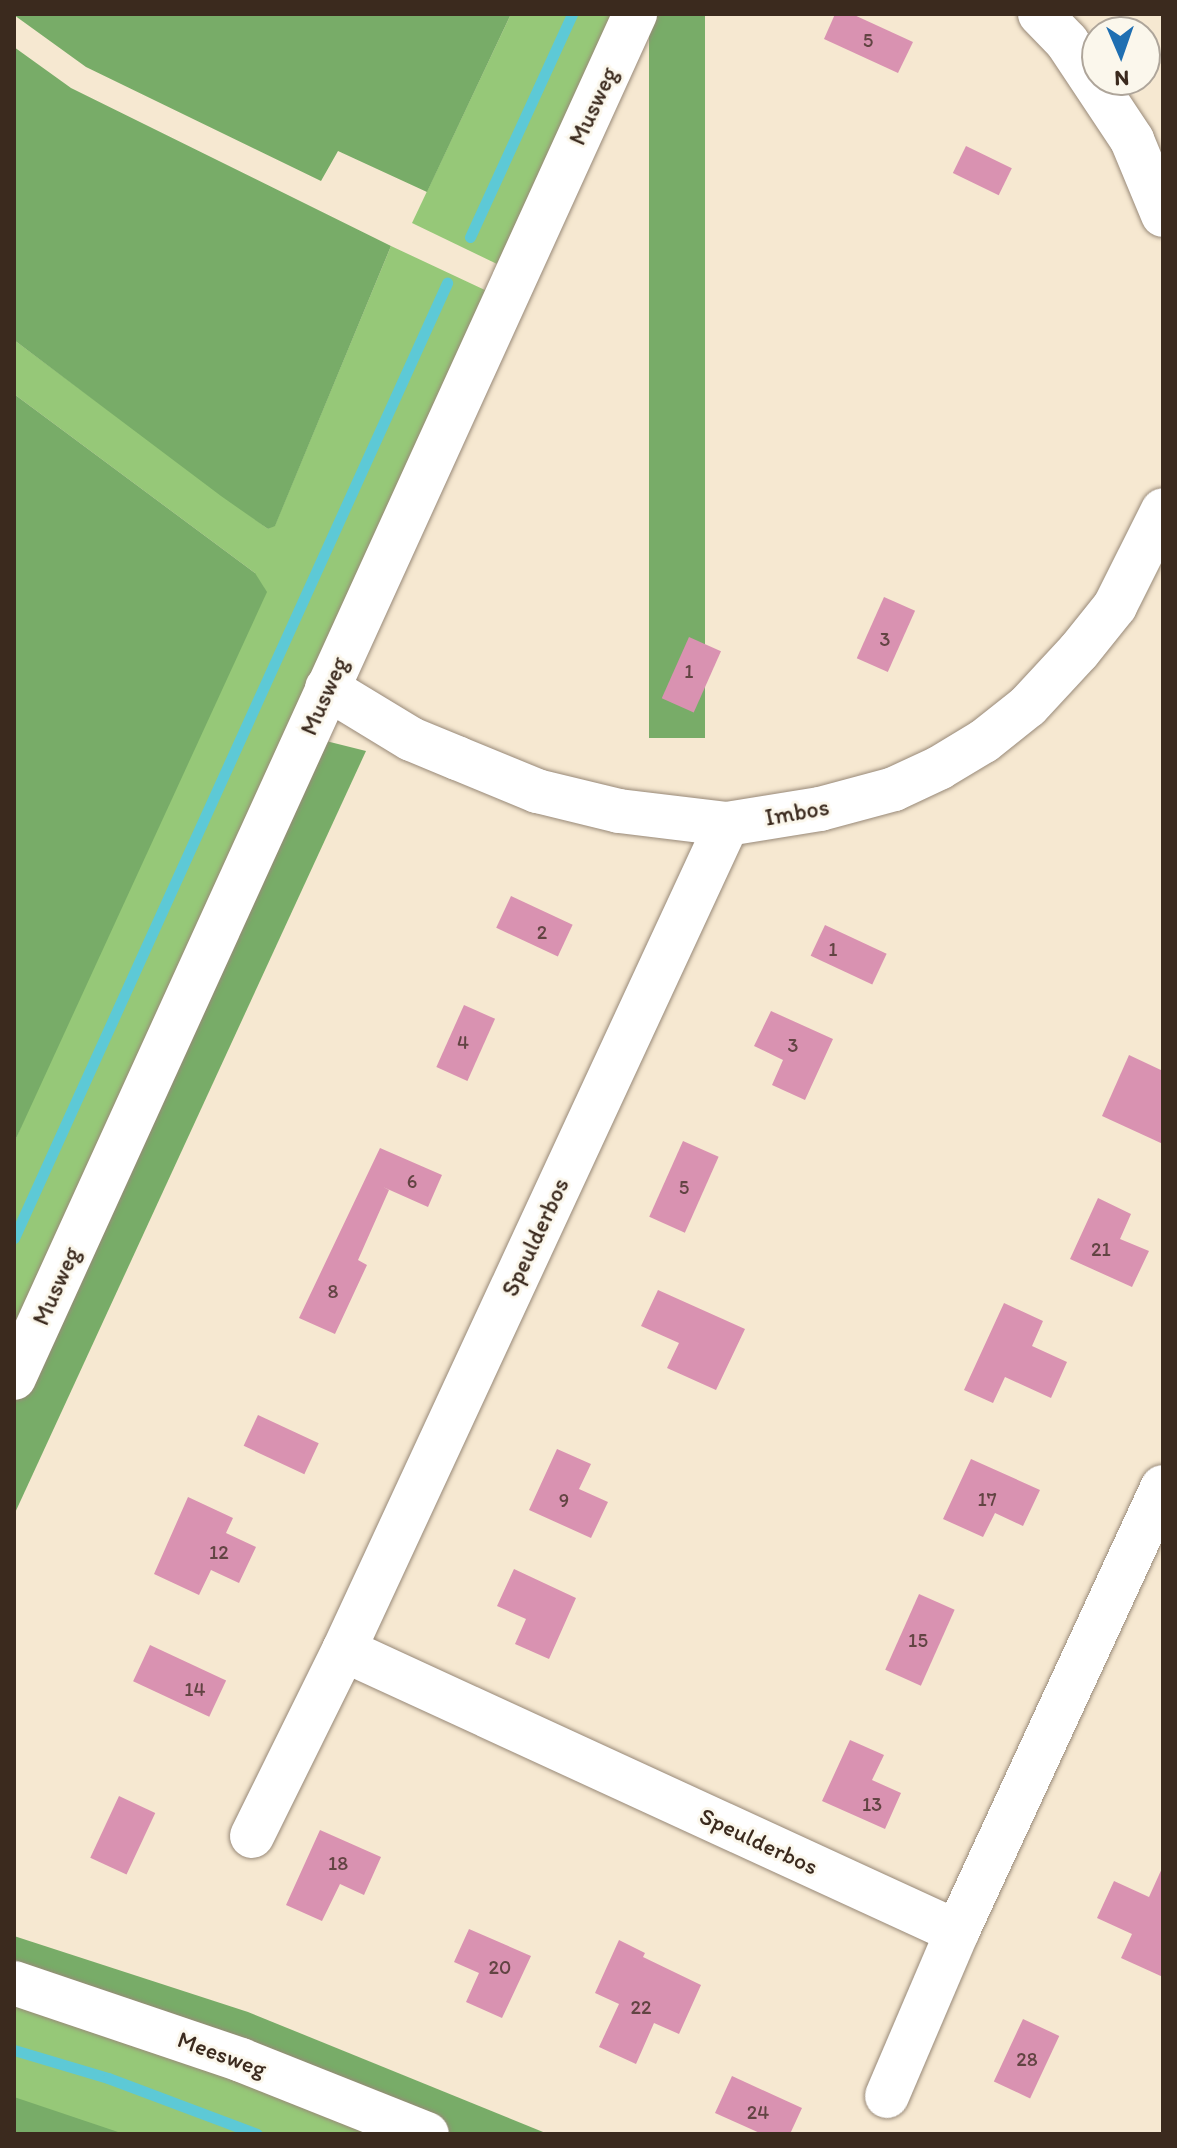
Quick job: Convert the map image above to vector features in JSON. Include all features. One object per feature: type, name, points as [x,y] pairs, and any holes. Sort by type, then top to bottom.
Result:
[{"type":"street","name":"Musweg","points":[[14,1378],[635,14]]},
{"type":"street","points":[[1063,23],[1132,140],[1163,215]]},
{"type":"street","name":"Imbos","points":[[327,688],[411,739],[537,791],[619,811],[727,824],[820,809],[894,789],[984,741],[1028,706],[1115,606],[1163,510]]},
{"type":"street","name":"Speulderbos","points":[[252,1836],[344,1650],[727,824]]},
{"type":"street","points":[[887,2096],[957,1932],[1163,1487]]},
{"type":"street","name":"Speulderbos","points":[[344,1650],[957,1932]]},
{"type":"street","name":"Meesweg","points":[[14,1983],[241,2060],[427,2134]]},
{"type":"green space","points":[[511,14],[613,14],[497,264],[412,223]]},
{"type":"green space","points":[[511,14],[427,192],[338,151],[321,181],[86,67],[14,15]]},
{"type":"green space","points":[[649,14],[705,14],[705,738],[649,738]]},
{"type":"green space","points":[[14,47],[71,88],[391,246],[275,526],[268,529],[221,496],[14,340]]},
{"type":"green space","points":[[391,246],[487,291],[14,1336],[14,1143],[255,573],[14,394],[14,340],[268,529],[275,525]]},
{"type":"green space","points":[[14,394],[255,573],[267,592],[14,1143]]},
{"type":"green space","points":[[314,738],[366,751],[14,1515],[14,1403]]},
{"type":"green space","points":[[14,1936],[248,2012],[548,2134],[453,2134],[14,1972]]},
{"type":"green space","points":[[14,1999],[392,2134],[14,2134]]},
{"type":"green space","points":[[14,2097],[20,2099],[124,2134],[14,2134]]},
{"type":"building","points":[[835,14],[852,14],[913,42],[898,73],[824,39]]},
{"type":"building","points":[[966,146],[1012,168],[999,195],[953,173]]},
{"type":"building","points":[[884,597],[915,611],[888,672],[857,658]]},
{"type":"building","points":[[689,637],[721,651],[694,712],[662,698]]},
{"type":"building","points":[[511,896],[573,925],[558,956],[496,928]]},
{"type":"building","points":[[825,925],[887,954],[872,985],[811,956]]},
{"type":"building","points":[[464,1005],[495,1019],[467,1081],[436,1067]]},
{"type":"building","points":[[771,1011],[833,1039],[805,1100],[772,1085],[783,1060],[754,1046]]},
{"type":"building","points":[[1129,1055],[1163,1071],[1163,1144],[1102,1116]]},
{"type":"building","points":[[683,1141],[719,1157],[685,1233],[649,1217]]},
{"type":"building","points":[[380,1148],[442,1175],[428,1207],[383,1187],[389,1190],[358,1260],[367,1265],[335,1334],[299,1318]]},
{"type":"building","points":[[1098,1198],[1131,1214],[1120,1239],[1149,1251],[1132,1287],[1070,1259]]},
{"type":"building","points":[[658,1290],[745,1329],[716,1390],[667,1368],[679,1343],[641,1326]]},
{"type":"building","points":[[1004,1303],[1043,1321],[1032,1346],[1067,1362],[1051,1398],[1005,1377],[993,1403],[964,1390]]},
{"type":"building","points":[[258,1415],[319,1443],[304,1474],[244,1446]]},
{"type":"building","points":[[557,1449],[591,1464],[579,1489],[608,1502],[591,1538],[529,1510]]},
{"type":"building","points":[[971,1459],[1040,1490],[1023,1526],[995,1513],[983,1537],[943,1519]]},
{"type":"building","points":[[188,1497],[233,1518],[226,1533],[256,1547],[239,1583],[211,1570],[199,1595],[154,1574]]},
{"type":"building","points":[[514,1569],[576,1598],[549,1659],[515,1644],[526,1619],[497,1606]]},
{"type":"building","points":[[919,1594],[955,1610],[921,1686],[885,1670]]},
{"type":"building","points":[[150,1645],[226,1680],[209,1717],[133,1681]]},
{"type":"building","points":[[850,1740],[884,1755],[872,1780],[901,1793],[885,1829],[822,1801]]},
{"type":"building","points":[[119,1796],[155,1813],[127,1875],[90,1858]]},
{"type":"building","points":[[320,1830],[381,1857],[364,1895],[340,1884],[322,1921],[286,1905]]},
{"type":"building","points":[[1163,1866],[1163,1977],[1121,1958],[1132,1934],[1097,1918],[1114,1881],[1149,1897]]},
{"type":"building","points":[[469,1929],[531,1956],[502,2018],[466,2002],[479,1973],[454,1962]]},
{"type":"building","points":[[619,1940],[645,1953],[643,1957],[701,1985],[679,2034],[654,2023],[636,2064],[599,2047],[619,2004],[595,1993]]},
{"type":"building","points":[[1023,2019],[1059,2036],[1030,2098],[994,2082]]},
{"type":"building","points":[[732,2076],[802,2108],[790,2134],[762,2134],[715,2113]]},
{"type":"waterway","points":[[470,237],[572,14]]},
{"type":"waterway","points":[[14,1238],[447,283]]},
{"type":"waterway","points":[[14,2050],[108,2078],[257,2134]]}]
